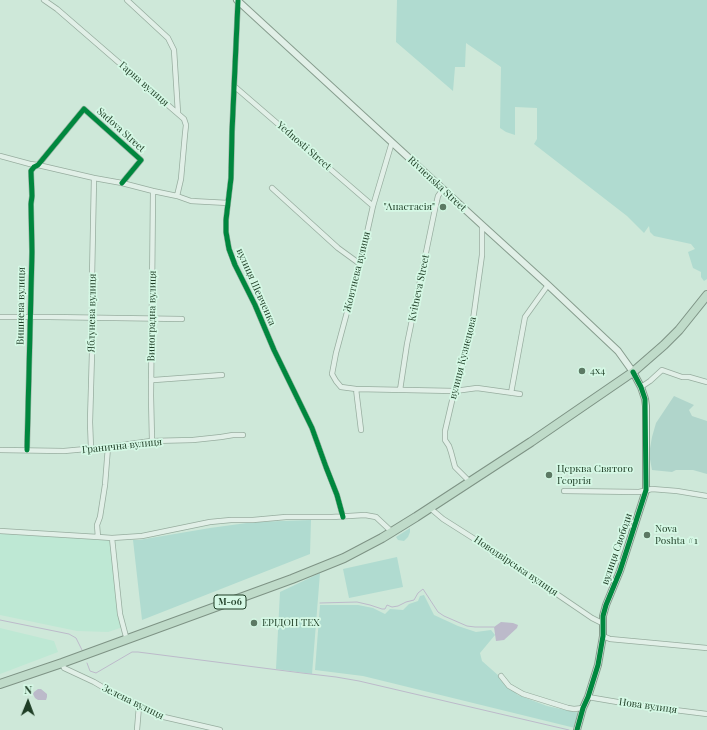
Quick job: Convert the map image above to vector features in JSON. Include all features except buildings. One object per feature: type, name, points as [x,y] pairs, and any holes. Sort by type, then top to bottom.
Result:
[{"type":"highway","name":"М-06","points":[[0,684],[128,640],[292,579],[329,564],[392,532],[531,442],[633,372],[679,330],[707,295]]},
{"type":"main road","name":"Rivnenska Street","points":[[238,0],[548,285],[618,351],[633,372]]},
{"type":"main road","name":"вулиця Свободи","points":[[577,730],[598,665],[603,636],[602,623],[606,604],[630,540],[646,490],[646,406],[642,388],[633,372]]},
{"type":"street","name":"Гарна вулиця","points":[[44,0],[57,9],[184,119],[186,125],[181,179],[177,196]]},
{"type":"street","points":[[127,0],[168,38],[174,50],[178,113]]},
{"type":"street","name":"вулиця Шевченка","points":[[238,0],[231,178],[226,232],[229,249],[235,266],[255,305],[274,350],[312,428],[343,516]]},
{"type":"street","name":"Yednosti Street","points":[[234,86],[373,206]]},
{"type":"street","name":"Sadova Street","points":[[38,165],[84,109],[141,160],[122,183]]},
{"type":"street","name":"Жовтнева вулиця","points":[[392,142],[373,206],[332,374],[341,387],[356,389],[455,391],[477,388],[520,394]]},
{"type":"street","points":[[0,156],[30,164],[122,183],[177,196],[191,201],[228,203]]},
{"type":"street","name":"Вишнева вулиця","points":[[27,450],[32,252],[31,171],[38,165]]},
{"type":"street","name":"Яблунева вулиця","points":[[91,448],[90,422],[94,178]]},
{"type":"street","points":[[272,188],[338,248],[360,264]]},
{"type":"street","name":"Kvitneva Street","points":[[400,390],[407,344],[435,208],[438,196],[443,189]]},
{"type":"street","name":"Виноградна вулиця","points":[[152,441],[151,379],[153,191]]},
{"type":"street","name":"вулиця Кузнєцова","points":[[470,482],[455,466],[451,452],[445,440],[448,419],[473,320],[482,255],[482,225]]},
{"type":"street","points":[[511,393],[525,317],[548,285]]},
{"type":"street","points":[[0,317],[182,319]]},
{"type":"street","points":[[642,388],[662,370],[682,377],[689,377],[707,382]]},
{"type":"street","points":[[151,379],[222,375]]},
{"type":"street","points":[[356,389],[360,430]]},
{"type":"street","name":"Гранична вулиця","points":[[0,450],[64,451],[152,441],[193,440],[243,435]]},
{"type":"street","points":[[98,537],[97,525],[100,517],[104,493],[108,447]]},
{"type":"street","points":[[564,491],[638,492],[652,490],[677,491],[707,496]]},
{"type":"street","name":"Новодвірська вулиця","points":[[430,508],[443,519],[495,552],[592,618],[602,623]]},
{"type":"street","points":[[0,531],[112,538],[142,536],[210,522],[231,520],[365,515],[376,517],[392,532]]},
{"type":"street","points":[[112,538],[120,614],[124,633],[128,640]]},
{"type":"street","points":[[603,636],[610,639],[707,648]]},
{"type":"street","name":"Зелена вулиця","points":[[62,663],[64,668],[153,713],[220,730]]},
{"type":"street","points":[[501,676],[509,686],[522,694],[568,708],[583,708]]},
{"type":"street","name":"Нова вулиця","points":[[588,697],[707,714]]},
{"type":"street","points":[[137,730],[139,706]]},
{"type":"green space","points":[[0,531],[112,538],[123,627],[108,632],[77,631],[0,615]]},
{"type":"green space","points":[[0,628],[54,641],[58,652],[0,674]]},
{"type":"shaded area","points":[[397,0],[707,0],[707,279],[704,281],[701,277],[701,272],[693,268],[688,252],[695,249],[691,244],[654,236],[650,232],[649,226],[644,233],[627,216],[534,144],[537,139],[537,108],[515,107],[515,135],[500,128],[501,67],[466,43],[465,67],[455,67],[453,91],[396,42]]},
{"type":"shaded area","points":[[674,396],[694,405],[689,410],[692,416],[707,421],[707,474],[693,470],[676,470],[672,472],[652,470],[649,454],[656,423]]},
{"type":"shaded area","points":[[311,520],[310,554],[142,620],[133,540],[254,522]]},
{"type":"shaded area","points":[[410,528],[408,537],[404,541],[398,540],[396,537]]},
{"type":"shaded area","points":[[397,557],[403,587],[349,598],[343,569]]},
{"type":"shaded area","points":[[320,573],[312,674],[276,669],[280,592]]},
{"type":"shaded area","points":[[424,595],[434,615],[476,632],[491,630],[495,635],[480,653],[482,661],[518,695],[547,706],[580,713],[575,728],[363,676],[315,670],[320,605],[358,605],[373,608],[385,614],[390,609],[403,610],[409,604],[418,601],[420,596]]},
{"type":"shaded area","points":[[501,622],[518,625],[517,628],[504,640],[496,641],[494,627]]},
{"type":"shaded area","points":[[38,689],[41,689],[47,694],[46,700],[38,700],[35,698],[33,694]]},
{"type":"waterway","points":[[320,603],[357,602],[385,609],[387,605],[392,607],[398,606],[414,600],[418,593],[423,589],[438,612],[444,616],[467,626],[494,627]]},
{"type":"waterway","points":[[0,620],[69,634],[76,638],[82,650]]},
{"type":"waterway","points":[[87,663],[90,671],[96,673],[132,652],[138,652],[336,677],[359,681],[569,730]]},
{"type":"cycle path","points":[[238,1],[231,178],[226,220],[226,232],[229,249],[274,350],[312,428],[337,495],[343,517]]},
{"type":"cycle path","points":[[27,450],[32,252],[31,171],[38,165],[84,109],[141,160],[122,183]]},
{"type":"cycle path","points":[[577,730],[598,665],[603,636],[603,616],[606,605],[620,571],[646,490],[645,399],[641,387],[633,372]]},
{"type":"place","name":"\"Анастасія\"","points":[[443,207]]},
{"type":"place","name":"4x4","points":[[582,371]]},
{"type":"place","name":"Церква Святого Георгія","points":[[549,475]]},
{"type":"place","name":"Nova Poshta #1","points":[[647,535]]},
{"type":"place","name":"ЕРІДОН ТЕХ","points":[[254,623]]}]
